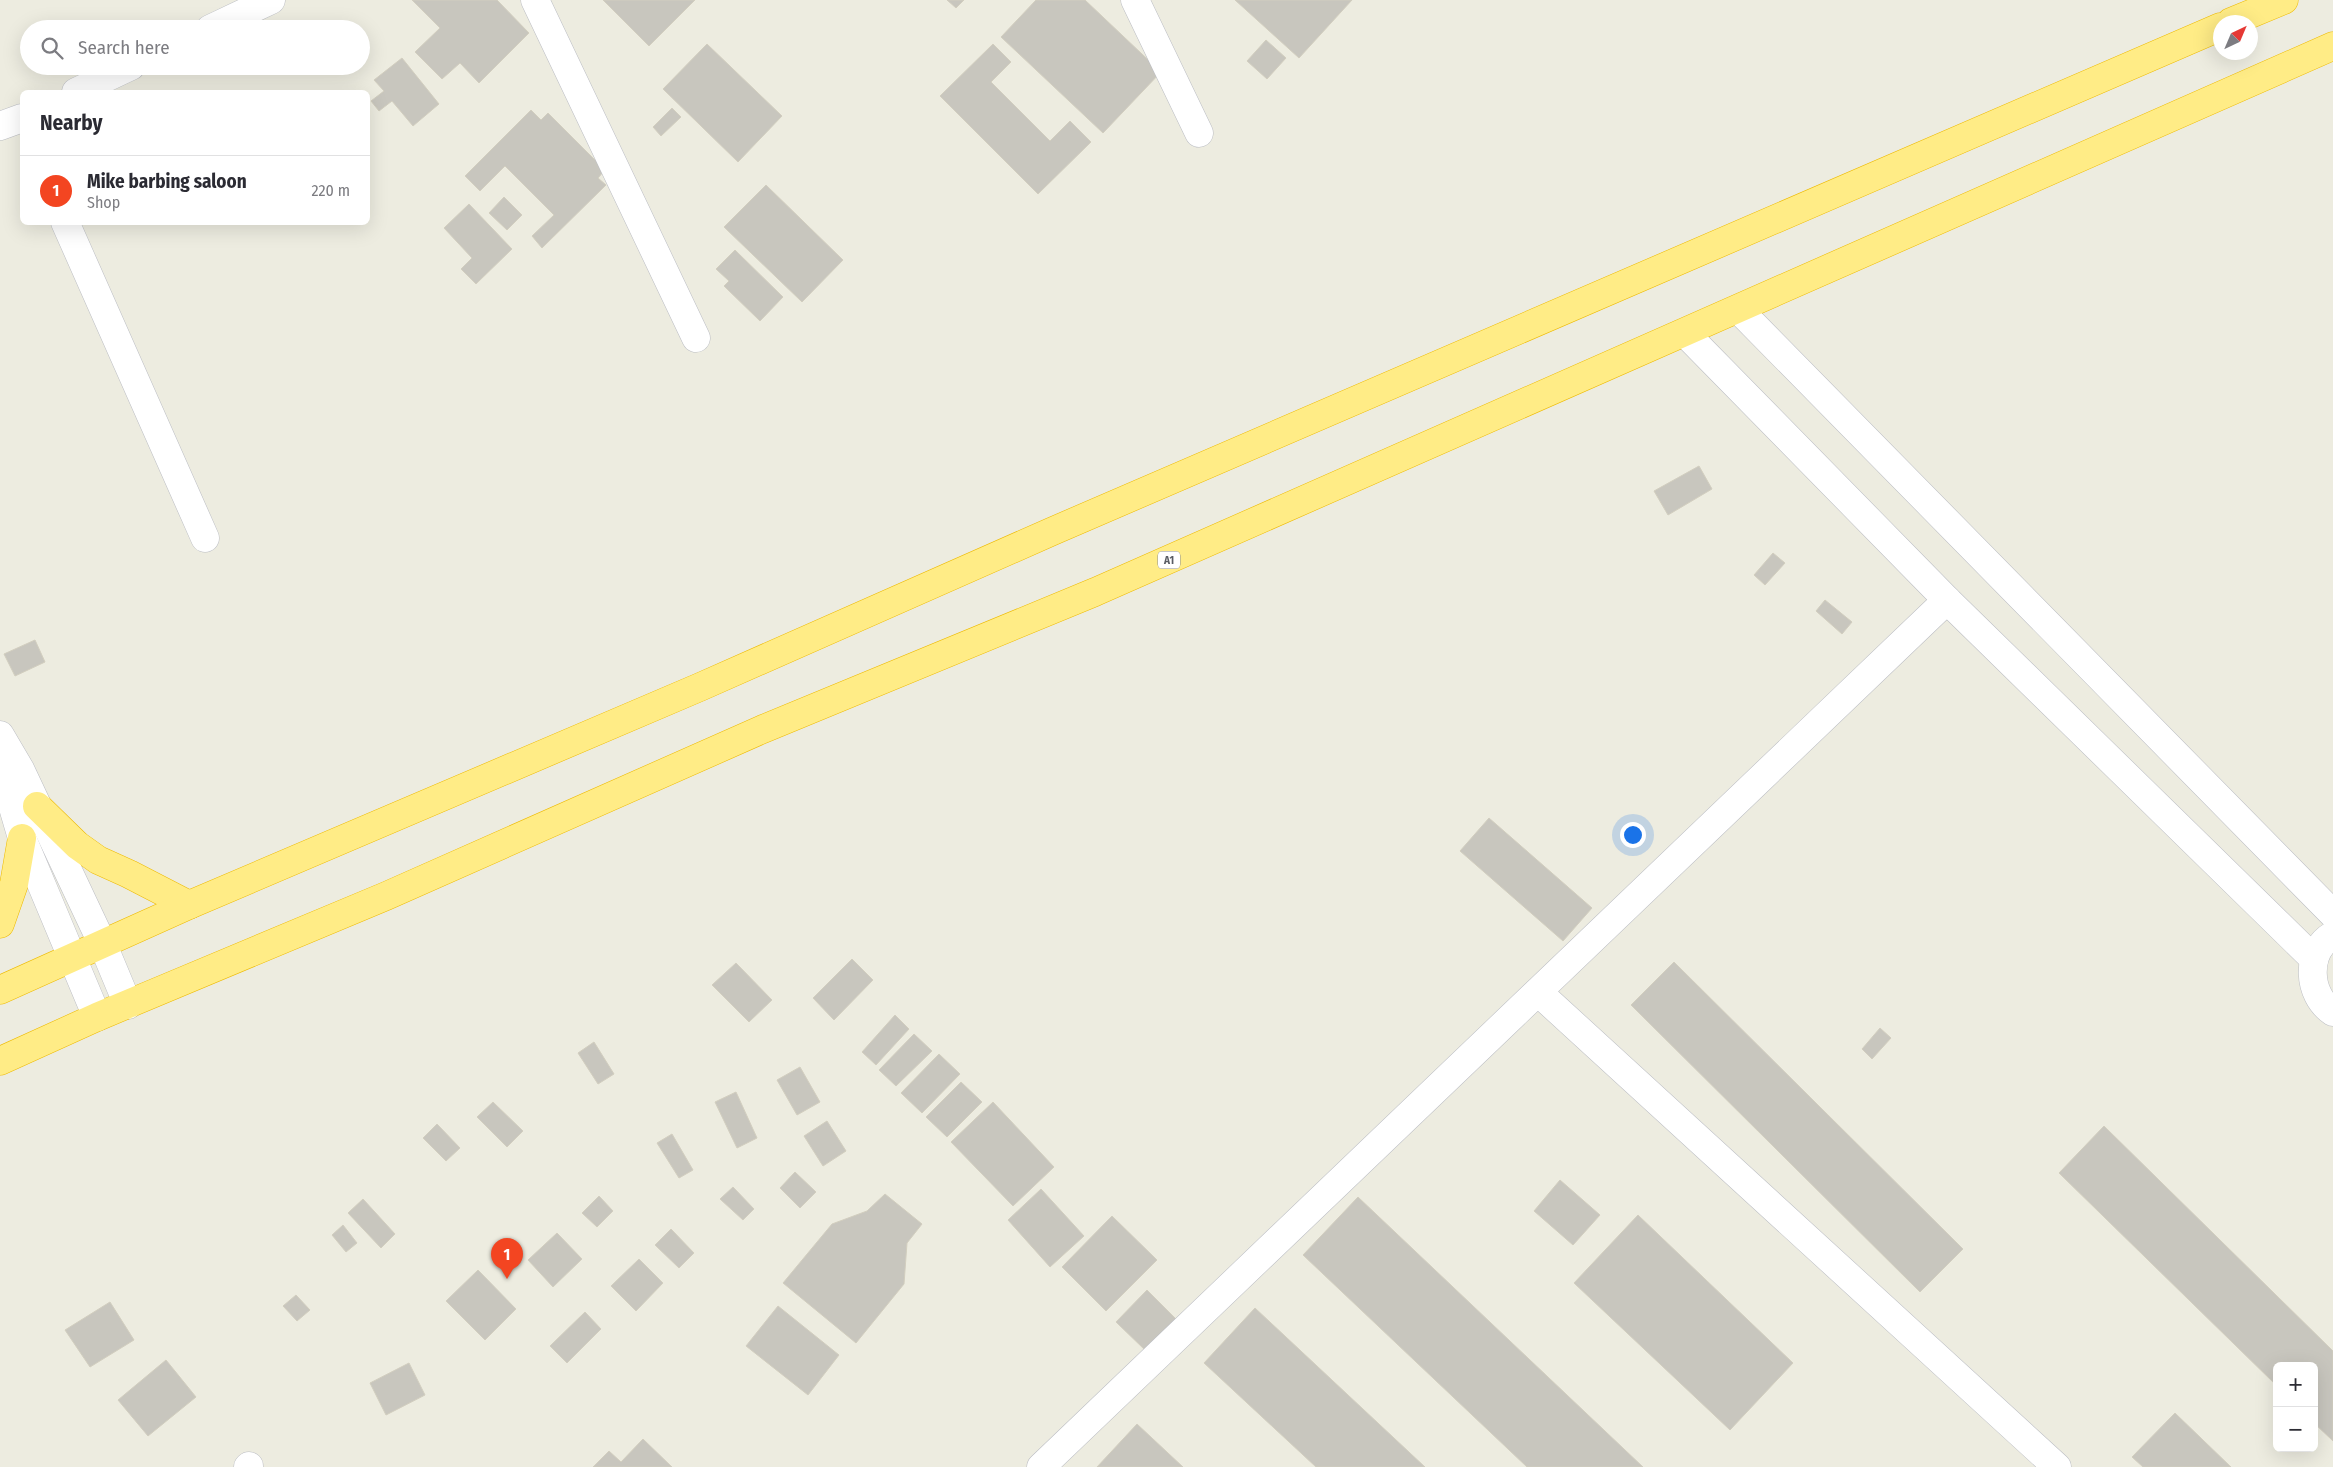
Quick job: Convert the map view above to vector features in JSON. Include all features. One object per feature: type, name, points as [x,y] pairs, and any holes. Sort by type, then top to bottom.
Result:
[{"type":"highway","points":[[2248,15],[2284,0]]},
{"type":"highway","points":[[0,990],[189,905],[700,687],[1062,527],[2213,30]]},
{"type":"highway","name":"A1","points":[[0,1060],[97,1017],[386,896],[763,729],[1095,592],[1739,310],[2333,46]]},
{"type":"highway","points":[[36,806],[77,845],[98,860],[189,905]]},
{"type":"highway","points":[[0,924],[14,884],[22,838]]},
{"type":"street","points":[[229,20],[270,0]]},
{"type":"street","points":[[535,0],[696,338]]},
{"type":"street","points":[[1135,0],[1198,133]]},
{"type":"street","points":[[80,90],[112,75]]},
{"type":"street","points":[[67,225],[205,538]]},
{"type":"street","points":[[1739,310],[2333,914]]},
{"type":"street","points":[[1684,333],[1947,600],[2314,959]]},
{"type":"street","points":[[1041,1467],[1947,600]]},
{"type":"street","points":[[2,739],[20,770],[103,945],[128,1004]]},
{"type":"street","points":[[2,739],[12,804],[22,838],[97,1017]]},
{"type":"street","points":[[2333,935],[2326,939],[2314,959],[2312,984],[2324,1006],[2333,1012]]},
{"type":"street","points":[[1538,992],[2057,1467]]},
{"type":"building","points":[[412,0],[497,0],[529,33],[479,83],[460,63],[442,79],[415,52],[440,28]]},
{"type":"building","points":[[603,0],[695,0],[649,46]]},
{"type":"building","points":[[947,0],[964,0],[956,8]]},
{"type":"building","points":[[1036,0],[1085,0],[1161,72],[1103,133],[1001,37]]},
{"type":"building","points":[[1235,0],[1352,0],[1299,58]]},
{"type":"building","points":[[1266,40],[1286,58],[1267,79],[1247,61]]},
{"type":"building","points":[[707,44],[782,116],[738,162],[663,89]]},
{"type":"building","points":[[993,44],[1011,62],[991,82],[1050,141],[1070,121],[1091,142],[1038,194],[940,96]]},
{"type":"building","points":[[402,58],[439,104],[413,126],[392,101],[379,111],[371,101],[384,91],[374,80]]},
{"type":"building","points":[[672,108],[681,117],[661,136],[653,127]]},
{"type":"building","points":[[531,110],[541,120],[548,113],[605,170],[598,178],[606,185],[542,248],[532,236],[554,215],[505,166],[480,191],[465,176]]},
{"type":"building","points":[[766,185],[843,260],[802,302],[724,227]]},
{"type":"building","points":[[504,197],[522,215],[507,230],[489,213]]},
{"type":"building","points":[[469,204],[512,249],[476,284],[461,269],[472,258],[444,228]]},
{"type":"building","points":[[735,250],[783,297],[760,321],[724,286],[729,281],[716,269]]},
{"type":"building","points":[[1699,466],[1712,489],[1668,515],[1654,491]]},
{"type":"building","points":[[1773,553],[1785,563],[1765,585],[1754,575]]},
{"type":"building","points":[[1825,600],[1852,622],[1842,634],[1816,611]]},
{"type":"building","points":[[35,640],[45,662],[15,676],[4,654]]},
{"type":"building","points":[[1489,818],[1592,908],[1563,941],[1460,851]]},
{"type":"building","points":[[852,959],[873,980],[834,1020],[813,998]]},
{"type":"building","points":[[1674,962],[1963,1249],[1920,1292],[1631,1005]]},
{"type":"building","points":[[736,963],[772,1000],[749,1022],[712,985]]},
{"type":"building","points":[[895,1015],[909,1029],[876,1065],[862,1052]]},
{"type":"building","points":[[1880,1028],[1891,1038],[1872,1059],[1862,1049]]},
{"type":"building","points":[[914,1034],[932,1051],[896,1086],[879,1070]]},
{"type":"building","points":[[594,1042],[614,1074],[598,1084],[578,1053]]},
{"type":"building","points":[[939,1054],[960,1074],[922,1113],[901,1093]]},
{"type":"building","points":[[800,1067],[820,1102],[797,1115],[777,1080]]},
{"type":"building","points":[[961,1082],[982,1102],[947,1137],[926,1117]]},
{"type":"building","points":[[736,1092],[757,1138],[737,1148],[715,1102]]},
{"type":"building","points":[[493,1102],[523,1131],[507,1147],[477,1117]]},
{"type":"building","points":[[993,1102],[1054,1167],[1013,1206],[951,1142]]},
{"type":"building","points":[[827,1121],[846,1151],[823,1166],[804,1136]]},
{"type":"building","points":[[437,1124],[460,1148],[446,1161],[423,1138]]},
{"type":"building","points":[[2104,1126],[2333,1351],[2333,1441],[2318,1427],[2318,1362],[2273,1362],[2273,1382],[2059,1173]]},
{"type":"building","points":[[672,1134],[693,1170],[679,1178],[657,1143]]},
{"type":"building","points":[[795,1172],[816,1192],[800,1208],[780,1188]]},
{"type":"building","points":[[1560,1180],[1600,1215],[1573,1245],[1534,1211]]},
{"type":"building","points":[[733,1187],[754,1209],[743,1220],[720,1199]]},
{"type":"building","points":[[1041,1189],[1084,1236],[1050,1267],[1008,1220]]},
{"type":"building","points":[[885,1194],[922,1224],[907,1243],[904,1284],[856,1343],[783,1283],[832,1224],[867,1211]]},
{"type":"building","points":[[599,1196],[613,1211],[597,1227],[582,1213]]},
{"type":"building","points":[[1358,1197],[1643,1467],[1527,1467],[1303,1255]]},
{"type":"building","points":[[363,1199],[395,1234],[381,1248],[348,1213]]},
{"type":"building","points":[[1638,1215],[1793,1363],[1730,1430],[1574,1283]]},
{"type":"building","points":[[1112,1216],[1157,1260],[1106,1311],[1062,1267]]},
{"type":"building","points":[[343,1225],[357,1243],[346,1252],[332,1235]]},
{"type":"building","points":[[671,1229],[694,1253],[679,1268],[655,1245]]},
{"type":"building","points":[[557,1233],[582,1259],[553,1287],[528,1260]]},
{"type":"building","points":[[639,1259],[663,1283],[636,1311],[611,1286]]},
{"type":"building","points":[[478,1270],[516,1309],[485,1340],[446,1301]]},
{"type":"building","points":[[1147,1290],[1176,1319],[1145,1350],[1116,1322]]},
{"type":"building","points":[[296,1295],[310,1310],[297,1321],[283,1306]]},
{"type":"building","points":[[110,1302],[134,1340],[90,1367],[65,1330]]},
{"type":"building","points":[[778,1306],[839,1355],[808,1395],[746,1346]]},
{"type":"building","points":[[1255,1308],[1425,1467],[1316,1467],[1204,1363]]},
{"type":"building","points":[[585,1312],[601,1329],[567,1363],[550,1346]]},
{"type":"building","points":[[166,1360],[196,1397],[148,1436],[118,1400]]},
{"type":"building","points":[[409,1363],[425,1395],[386,1415],[370,1383]]},
{"type":"building","points":[[2175,1413],[2231,1467],[2143,1467],[2132,1457]]},
{"type":"building","points":[[1137,1424],[1183,1467],[1097,1467]]},
{"type":"building","points":[[643,1439],[672,1467],[593,1467],[609,1451],[621,1462]]},
{"type":"place","name":"Mike barbing saloon","points":[[507,1279]]}]
